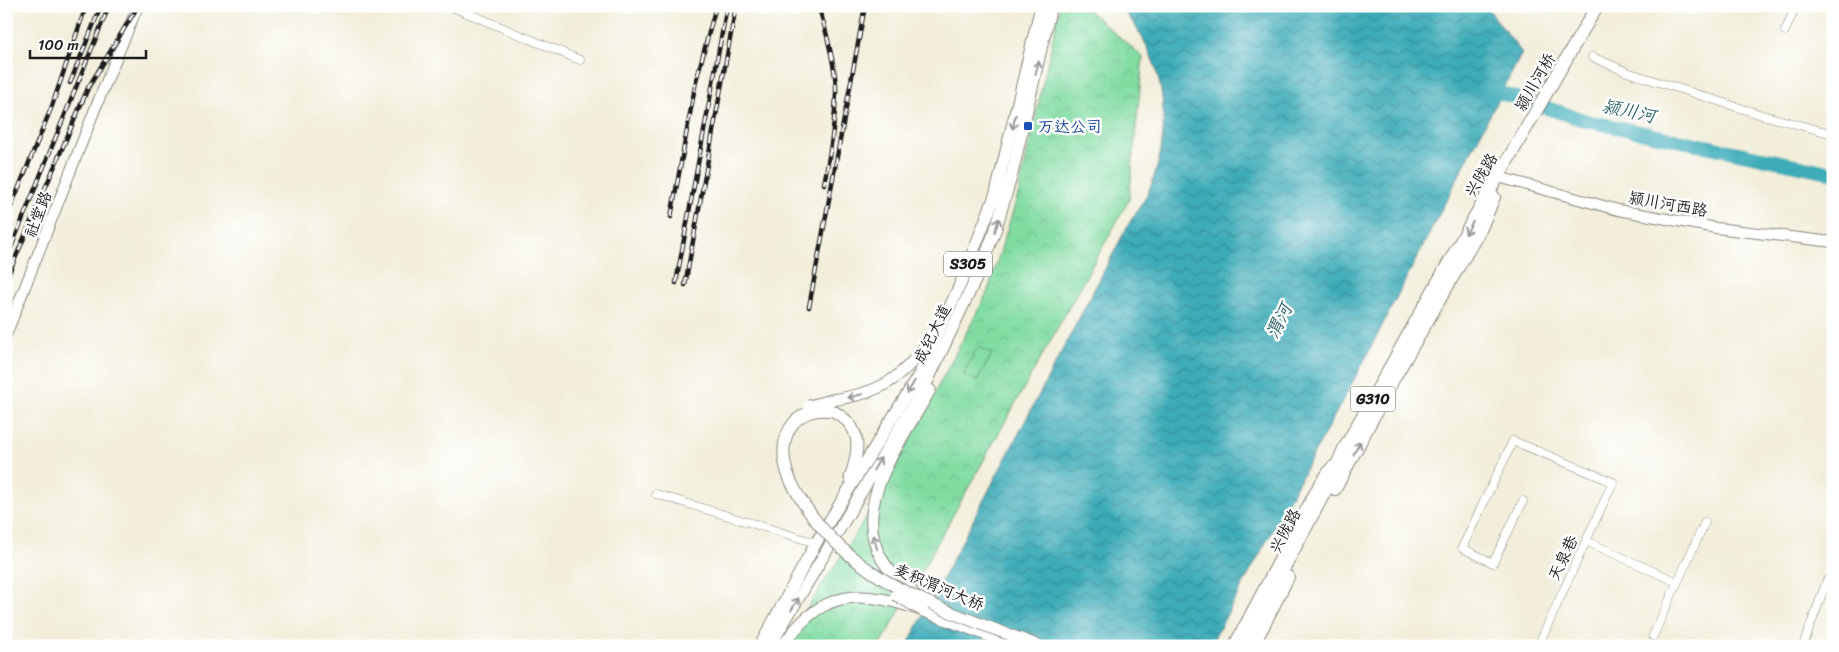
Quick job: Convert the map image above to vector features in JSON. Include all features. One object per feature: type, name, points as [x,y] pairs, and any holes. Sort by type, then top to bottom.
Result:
[{"type":"highway","name":"颍川河桥","points":[[1511,156],[1597,6]]},
{"type":"highway","name":"兴陇路","points":[[1253,646],[1394,378],[1481,228],[1511,156]]},
{"type":"highway","name":"兴陇路","points":[[1242,646],[1327,488],[1344,449],[1511,156]]},
{"type":"main road","name":"社堂路","points":[[96,104],[104,74],[132,6]]},
{"type":"main road","name":"社堂路","points":[[6,335],[96,104],[138,6]]},
{"type":"main road","name":"成纪大道","points":[[760,646],[816,543],[920,373],[943,323],[996,193],[1041,6]]},
{"type":"main road","name":"成纪大道","points":[[770,646],[928,380],[980,270],[996,228],[1012,174],[1051,6]]},
{"type":"main road","name":"颍川河西路","points":[[1503,175],[1621,205],[1716,222],[1833,236]]},
{"type":"main road","name":"颍川河西路","points":[[1503,175],[1618,210],[1716,228],[1833,242]]},
{"type":"main road","points":[[926,607],[888,568],[874,542],[871,511],[880,480],[938,376],[968,313],[980,270]]},
{"type":"main road","name":"麦积渭河大桥","points":[[943,323],[911,365],[893,381],[876,390],[832,406],[806,408],[794,415],[781,432],[778,454],[784,479],[804,515],[840,554],[885,588],[1016,646]]},
{"type":"main road","points":[[832,406],[850,424],[856,436],[858,448],[842,500]]},
{"type":"main road","points":[[1234,646],[1318,487],[1344,449]]},
{"type":"main road","points":[[783,646],[794,629],[805,618],[831,601],[868,596],[926,607]]},
{"type":"main road","name":"麦积渭河大桥","points":[[926,607],[1039,646]]},
{"type":"street","points":[[450,6],[580,60]]},
{"type":"street","points":[[1785,31],[1796,6]]},
{"type":"street","points":[[1592,57],[1627,72],[1762,115],[1833,134]]},
{"type":"street","name":"天泉巷","points":[[1523,501],[1494,563],[1462,548],[1513,441],[1613,482],[1538,646]]},
{"type":"street","points":[[656,494],[816,543]]},
{"type":"street","points":[[1653,636],[1705,522]]},
{"type":"street","points":[[1586,541],[1677,582]]},
{"type":"street","points":[[1803,646],[1827,580]]},
{"type":"green space","points":[[1060,6],[1083,6],[1143,57],[1129,200],[880,646],[783,646],[885,488],[987,293],[1018,195]]},
{"type":"green space","points":[[978,347],[992,354],[977,381],[963,374]]},
{"type":"water","name":"渭河","points":[[1120,6],[1486,6],[1522,53],[1363,363],[1210,646],[907,646],[1128,225],[1151,185],[1158,162],[1162,138],[1163,114],[1161,91],[1147,46]]},
{"type":"waterway","name":"颍川河","points":[[1485,88],[1587,121],[1833,173]]},
{"type":"railway","points":[[6,219],[52,106],[86,6]]},
{"type":"railway","points":[[70,83],[101,6]]},
{"type":"railway","points":[[6,260],[109,6]]},
{"type":"railway","points":[[6,280],[88,88],[138,6]]},
{"type":"railway","points":[[671,217],[696,81],[716,6]]},
{"type":"railway","points":[[676,283],[727,6]]},
{"type":"railway","points":[[685,285],[736,6]]},
{"type":"railway","points":[[818,6],[830,49],[836,85],[833,127],[824,184]]},
{"type":"railway","points":[[809,307],[865,6]]},
{"type":"place","name":"万达公司","points":[[1028,126]]}]
